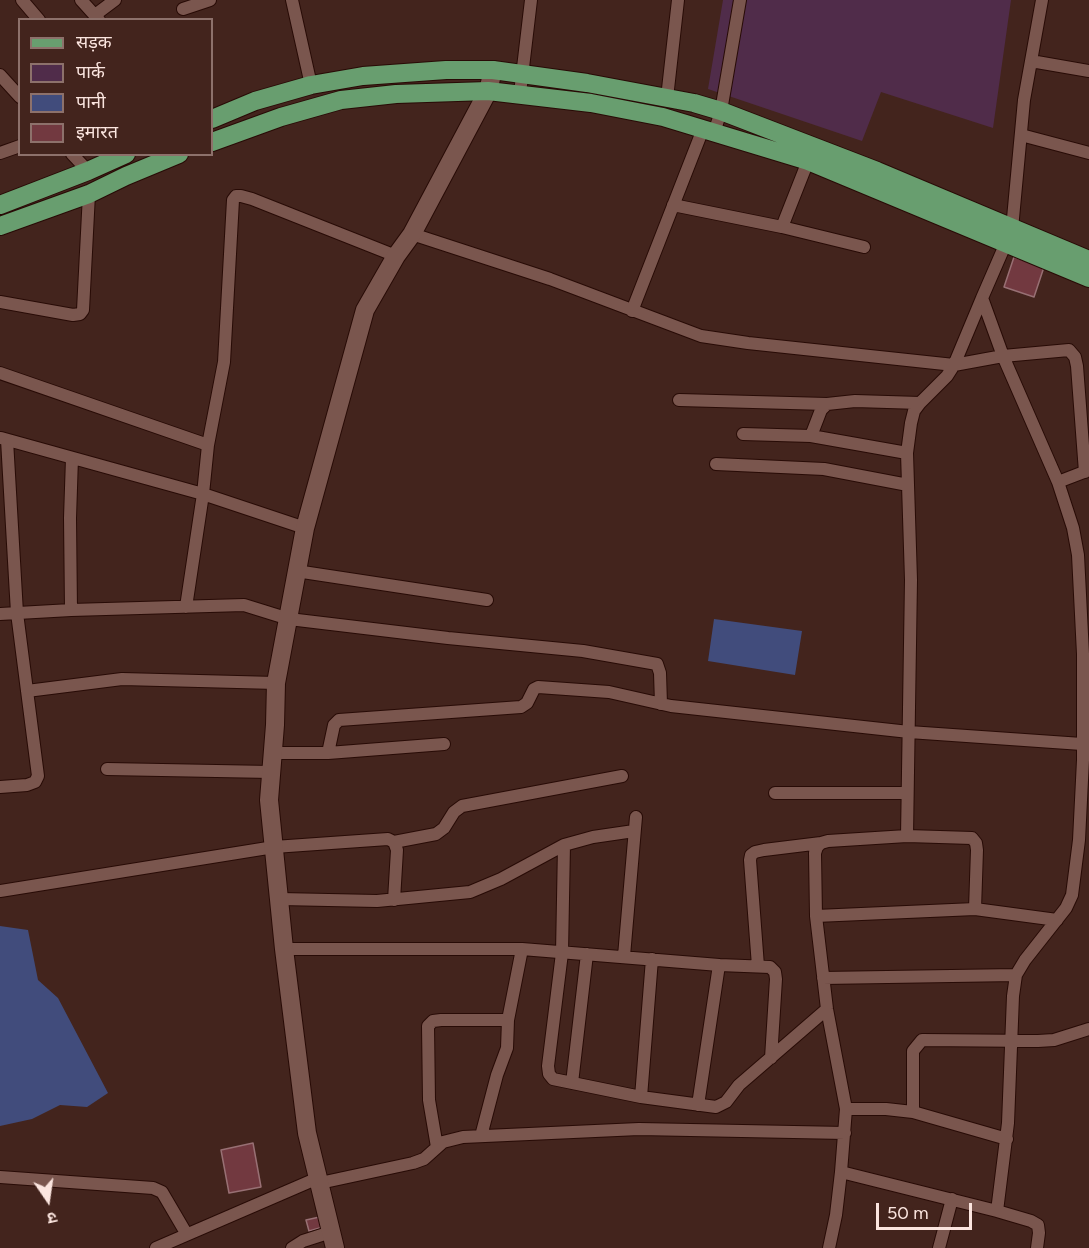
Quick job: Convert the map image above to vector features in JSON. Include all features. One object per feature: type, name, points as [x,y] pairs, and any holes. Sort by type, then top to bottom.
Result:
[{"type":"main road","points":[[213,119],[255,101],[311,85],[363,76],[406,72],[493,70],[587,83],[721,111],[877,171],[1089,278]]},
{"type":"main road","points":[[213,142],[281,117],[341,100],[396,94],[488,91],[520,93],[591,103],[663,117],[808,161],[1009,237],[1089,260]]},
{"type":"main road","points":[[0,204],[122,156]]},
{"type":"main road","points":[[0,226],[89,194],[174,156]]},
{"type":"street","points":[[22,0],[37,18]]},
{"type":"street","points":[[81,0],[97,17],[115,0]]},
{"type":"street","points":[[183,9],[210,0]]},
{"type":"street","points":[[291,0],[311,85]]},
{"type":"street","points":[[520,93],[531,0]]},
{"type":"street","points":[[667,98],[678,0]]},
{"type":"street","points":[[632,311],[673,205],[708,131],[721,111],[740,0]]},
{"type":"street","points":[[907,836],[911,580],[907,453],[911,423],[914,411],[947,376],[954,365],[1009,237],[1024,100],[1042,0]]},
{"type":"street","points":[[1031,61],[1089,71]]},
{"type":"street","points":[[292,1248],[303,1241],[333,1240],[311,1157],[284,949],[269,800],[276,683],[305,528],[365,310],[396,256],[412,234],[488,91],[493,70]]},
{"type":"street","points":[[0,75],[18,95]]},
{"type":"street","points":[[1021,135],[1089,153]]},
{"type":"street","points":[[0,153],[18,147]]},
{"type":"street","points":[[74,156],[88,171]]},
{"type":"street","points":[[782,227],[808,161]]},
{"type":"street","points":[[0,302],[73,315],[80,314],[83,310],[89,194]]},
{"type":"street","points":[[186,607],[208,445],[224,362],[233,200],[236,196],[252,199],[396,256]]},
{"type":"street","points":[[673,205],[782,227],[864,247]]},
{"type":"street","points":[[412,234],[550,279],[701,336],[722,340],[954,365],[1003,356],[1069,350],[1075,357],[1087,471],[1058,482]]},
{"type":"street","points":[[982,298],[1003,356],[1058,482],[1073,528],[1078,555],[1086,654],[1086,713],[1082,744],[1085,775],[1084,840],[1072,895],[1057,920],[1016,975],[1011,1039],[1010,1105],[997,1210]]},
{"type":"street","points":[[0,374],[208,445]]},
{"type":"street","points":[[679,400],[827,404],[855,401],[920,403]]},
{"type":"street","points":[[811,436],[821,410],[827,404]]},
{"type":"street","points":[[743,434],[811,436],[907,453]]},
{"type":"street","points":[[0,787],[27,785],[35,782],[38,776],[17,613],[4,439],[203,494],[305,528]]},
{"type":"street","points":[[71,610],[72,458]]},
{"type":"street","points":[[716,464],[824,469],[908,485]]},
{"type":"street","points":[[296,571],[487,600]]},
{"type":"street","points":[[0,614],[244,605],[289,620],[583,651],[652,662],[660,668],[661,704]]},
{"type":"street","points":[[27,692],[122,679],[276,683]]},
{"type":"street","points":[[328,753],[334,725],[339,720],[521,707],[528,703],[534,689],[538,687],[622,694],[661,704],[711,712],[909,732],[1082,744]]},
{"type":"street","points":[[273,753],[328,753],[444,744]]},
{"type":"street","points":[[107,768],[271,772]]},
{"type":"street","points":[[0,891],[274,847],[388,839],[394,842],[436,834],[462,806],[622,776]]},
{"type":"street","points":[[775,793],[907,793]]},
{"type":"street","points":[[624,956],[636,817]]},
{"type":"street","points":[[280,899],[394,900],[470,892],[501,879],[564,844],[634,831]]},
{"type":"street","points":[[758,966],[750,860],[751,855],[755,852],[821,843],[907,836],[972,838],[977,850],[975,909]]},
{"type":"street","points":[[394,842],[397,850],[394,900]]},
{"type":"street","points":[[821,843],[815,853],[816,916],[827,1009],[846,1109],[836,1215],[829,1248]]},
{"type":"street","points":[[564,844],[562,952],[548,1066],[549,1074],[553,1079],[640,1097],[716,1107],[723,1105],[740,1085],[827,1009]]},
{"type":"street","points":[[816,916],[975,909],[1057,920]]},
{"type":"street","points":[[284,949],[522,948],[719,965],[770,967],[775,972],[776,979],[771,1058]]},
{"type":"street","points":[[481,1136],[497,1075],[507,1048],[508,1020],[522,948]]},
{"type":"street","points":[[572,1083],[587,954]]},
{"type":"street","points":[[640,1097],[652,959]]},
{"type":"street","points":[[698,1105],[719,965]]},
{"type":"street","points":[[823,978],[1016,975]]},
{"type":"street","points":[[437,1147],[429,1100],[428,1026],[433,1021],[441,1020],[508,1020]]},
{"type":"street","points":[[913,1112],[913,1051],[921,1040],[1054,1040],[1089,1029]]},
{"type":"street","points":[[846,1109],[913,1112],[1007,1139]]},
{"type":"street","points":[[156,1248],[186,1233],[319,1181],[424,1159],[437,1147],[451,1139],[639,1129],[845,1134]]},
{"type":"street","points":[[841,1172],[997,1210],[1038,1225],[1037,1248]]},
{"type":"street","points":[[0,1177],[153,1188],[162,1192],[186,1233]]},
{"type":"street","points":[[943,1247],[952,1199]]},
{"type":"green space","points":[[723,0],[1011,0],[993,128],[881,92],[862,141],[708,89]]},
{"type":"water","points":[[714,619],[802,631],[795,675],[708,661]]},
{"type":"water","points":[[0,926],[28,930],[38,980],[58,998],[108,1093],[87,1107],[60,1105],[32,1119],[0,1126]]},
{"type":"building","points":[[1014,257],[1044,267],[1034,297],[1004,287]]},
{"type":"building","points":[[253,1143],[261,1187],[229,1193],[221,1150]]},
{"type":"building","points":[[324,1216],[327,1226],[309,1231],[306,1220]]}]
